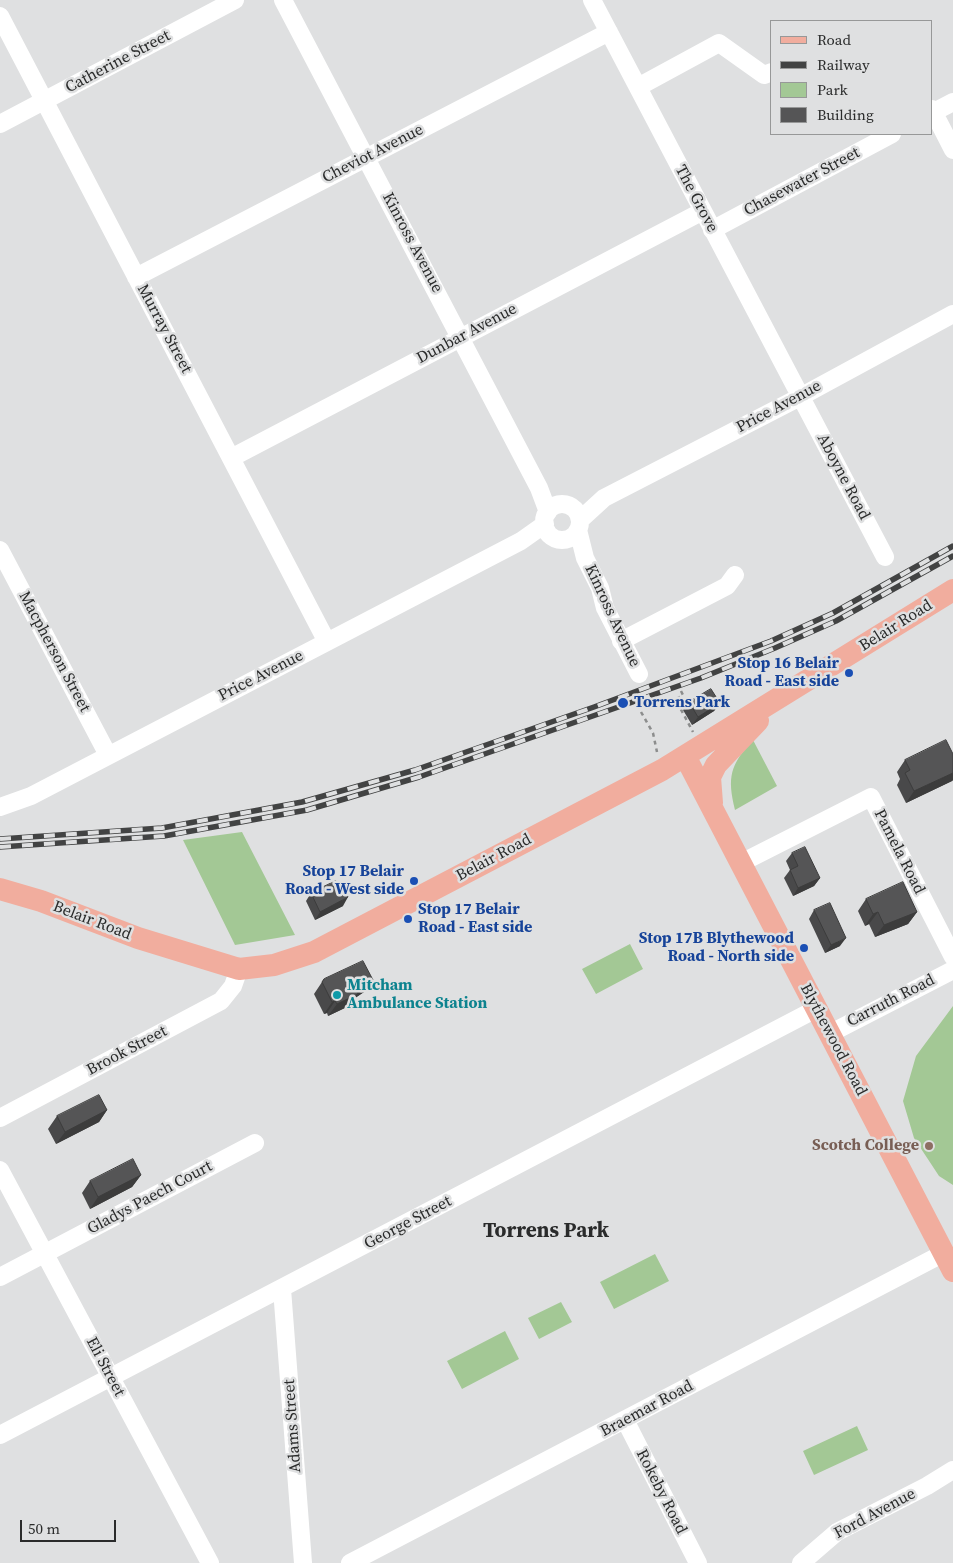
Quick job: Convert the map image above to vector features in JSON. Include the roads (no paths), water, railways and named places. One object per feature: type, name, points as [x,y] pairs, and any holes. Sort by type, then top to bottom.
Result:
[{"type":"main road","name":"Belair Road","points":[[0,889],[41,901],[138,938],[239,969],[283,962],[314,952],[679,747],[778,700],[953,590]]},
{"type":"main road","points":[[714,816],[710,777],[716,765],[778,700]]},
{"type":"main road","name":"Blythewood Road","points":[[679,747],[714,816],[741,862],[948,1262]]},
{"type":"street","name":"Catherine Street","points":[[0,124],[235,0]]},
{"type":"street","name":"Kinross Avenue","points":[[283,0],[462,337],[555,520],[584,558],[600,588],[605,608],[639,674]]},
{"type":"street","name":"The Grove","points":[[592,0],[800,397]]},
{"type":"street","name":"Murray Street","points":[[0,16],[327,642]]},
{"type":"street","name":"Cheviot Avenue","points":[[136,277],[609,32]]},
{"type":"street","points":[[638,88],[719,43],[764,75],[770,73]]},
{"type":"street","points":[[933,111],[953,102]]},
{"type":"street","points":[[933,113],[953,150]]},
{"type":"street","name":"Chasewater Street","points":[[712,230],[890,135]]},
{"type":"street","name":"Dunbar Avenue","points":[[231,458],[703,211]]},
{"type":"street","name":"Price Avenue","points":[[0,807],[31,796],[521,541],[555,520],[604,498],[800,397],[953,314]]},
{"type":"street","name":"Aboyne Road","points":[[800,397],[885,557]]},
{"type":"street","name":"Price Avenue","points":[[555,520],[572,537],[579,525],[604,498]]},
{"type":"street","points":[[555,520],[578,513],[579,525]]},
{"type":"street","name":"Kinross Avenue","points":[[579,525],[584,558]]},
{"type":"street","name":"Macpherson Street","points":[[0,550],[108,755]]},
{"type":"street","points":[[621,641],[727,586],[735,575]]},
{"type":"street","name":"Pamela Road","points":[[741,862],[871,797],[953,957]]},
{"type":"street","name":"Brook Street","points":[[0,1118],[221,1001],[233,986],[239,969]]},
{"type":"street","name":"Carruth Road","points":[[830,1034],[953,970]]},
{"type":"street","name":"George Street","points":[[0,1435],[816,1009]]},
{"type":"street","name":"Gladys Paech Court","points":[[0,1277],[255,1143]]},
{"type":"street","name":"Eli Street","points":[[0,1170],[210,1563]]},
{"type":"street","name":"Braemar Road","points":[[350,1563],[625,1420],[948,1262]]},
{"type":"street","name":"Adams Street","points":[[282,1289],[303,1563]]},
{"type":"street","name":"Rokeby Road","points":[[625,1420],[698,1563]]},
{"type":"street","name":"Ford Avenue","points":[[801,1563],[837,1532],[927,1486],[953,1470]]},
{"type":"railway","points":[[0,839],[162,828],[302,802],[415,770],[594,707],[771,641],[833,613],[953,546]]},
{"type":"railway","points":[[0,847],[164,836],[307,810],[419,777],[701,678],[775,648],[836,621],[953,556]]},
{"type":"place","name":"Stop 16 Belair Road - East side","points":[[849,673]]},
{"type":"place","name":"Torrens Park","points":[[623,703]]},
{"type":"place","name":"Stop 17 Belair Road - West side","points":[[414,881]]},
{"type":"place","name":"Stop 17 Belair Road - East side","points":[[408,919]]},
{"type":"place","name":"Stop 17B Blythewood Road - North side","points":[[804,948]]},
{"type":"place","name":"Mitcham Ambulance Station","points":[[337,995]]},
{"type":"place","name":"Scotch College","points":[[929,1146]]},
{"type":"district","name":"Torrens Park","points":[[546,1232]]}]
